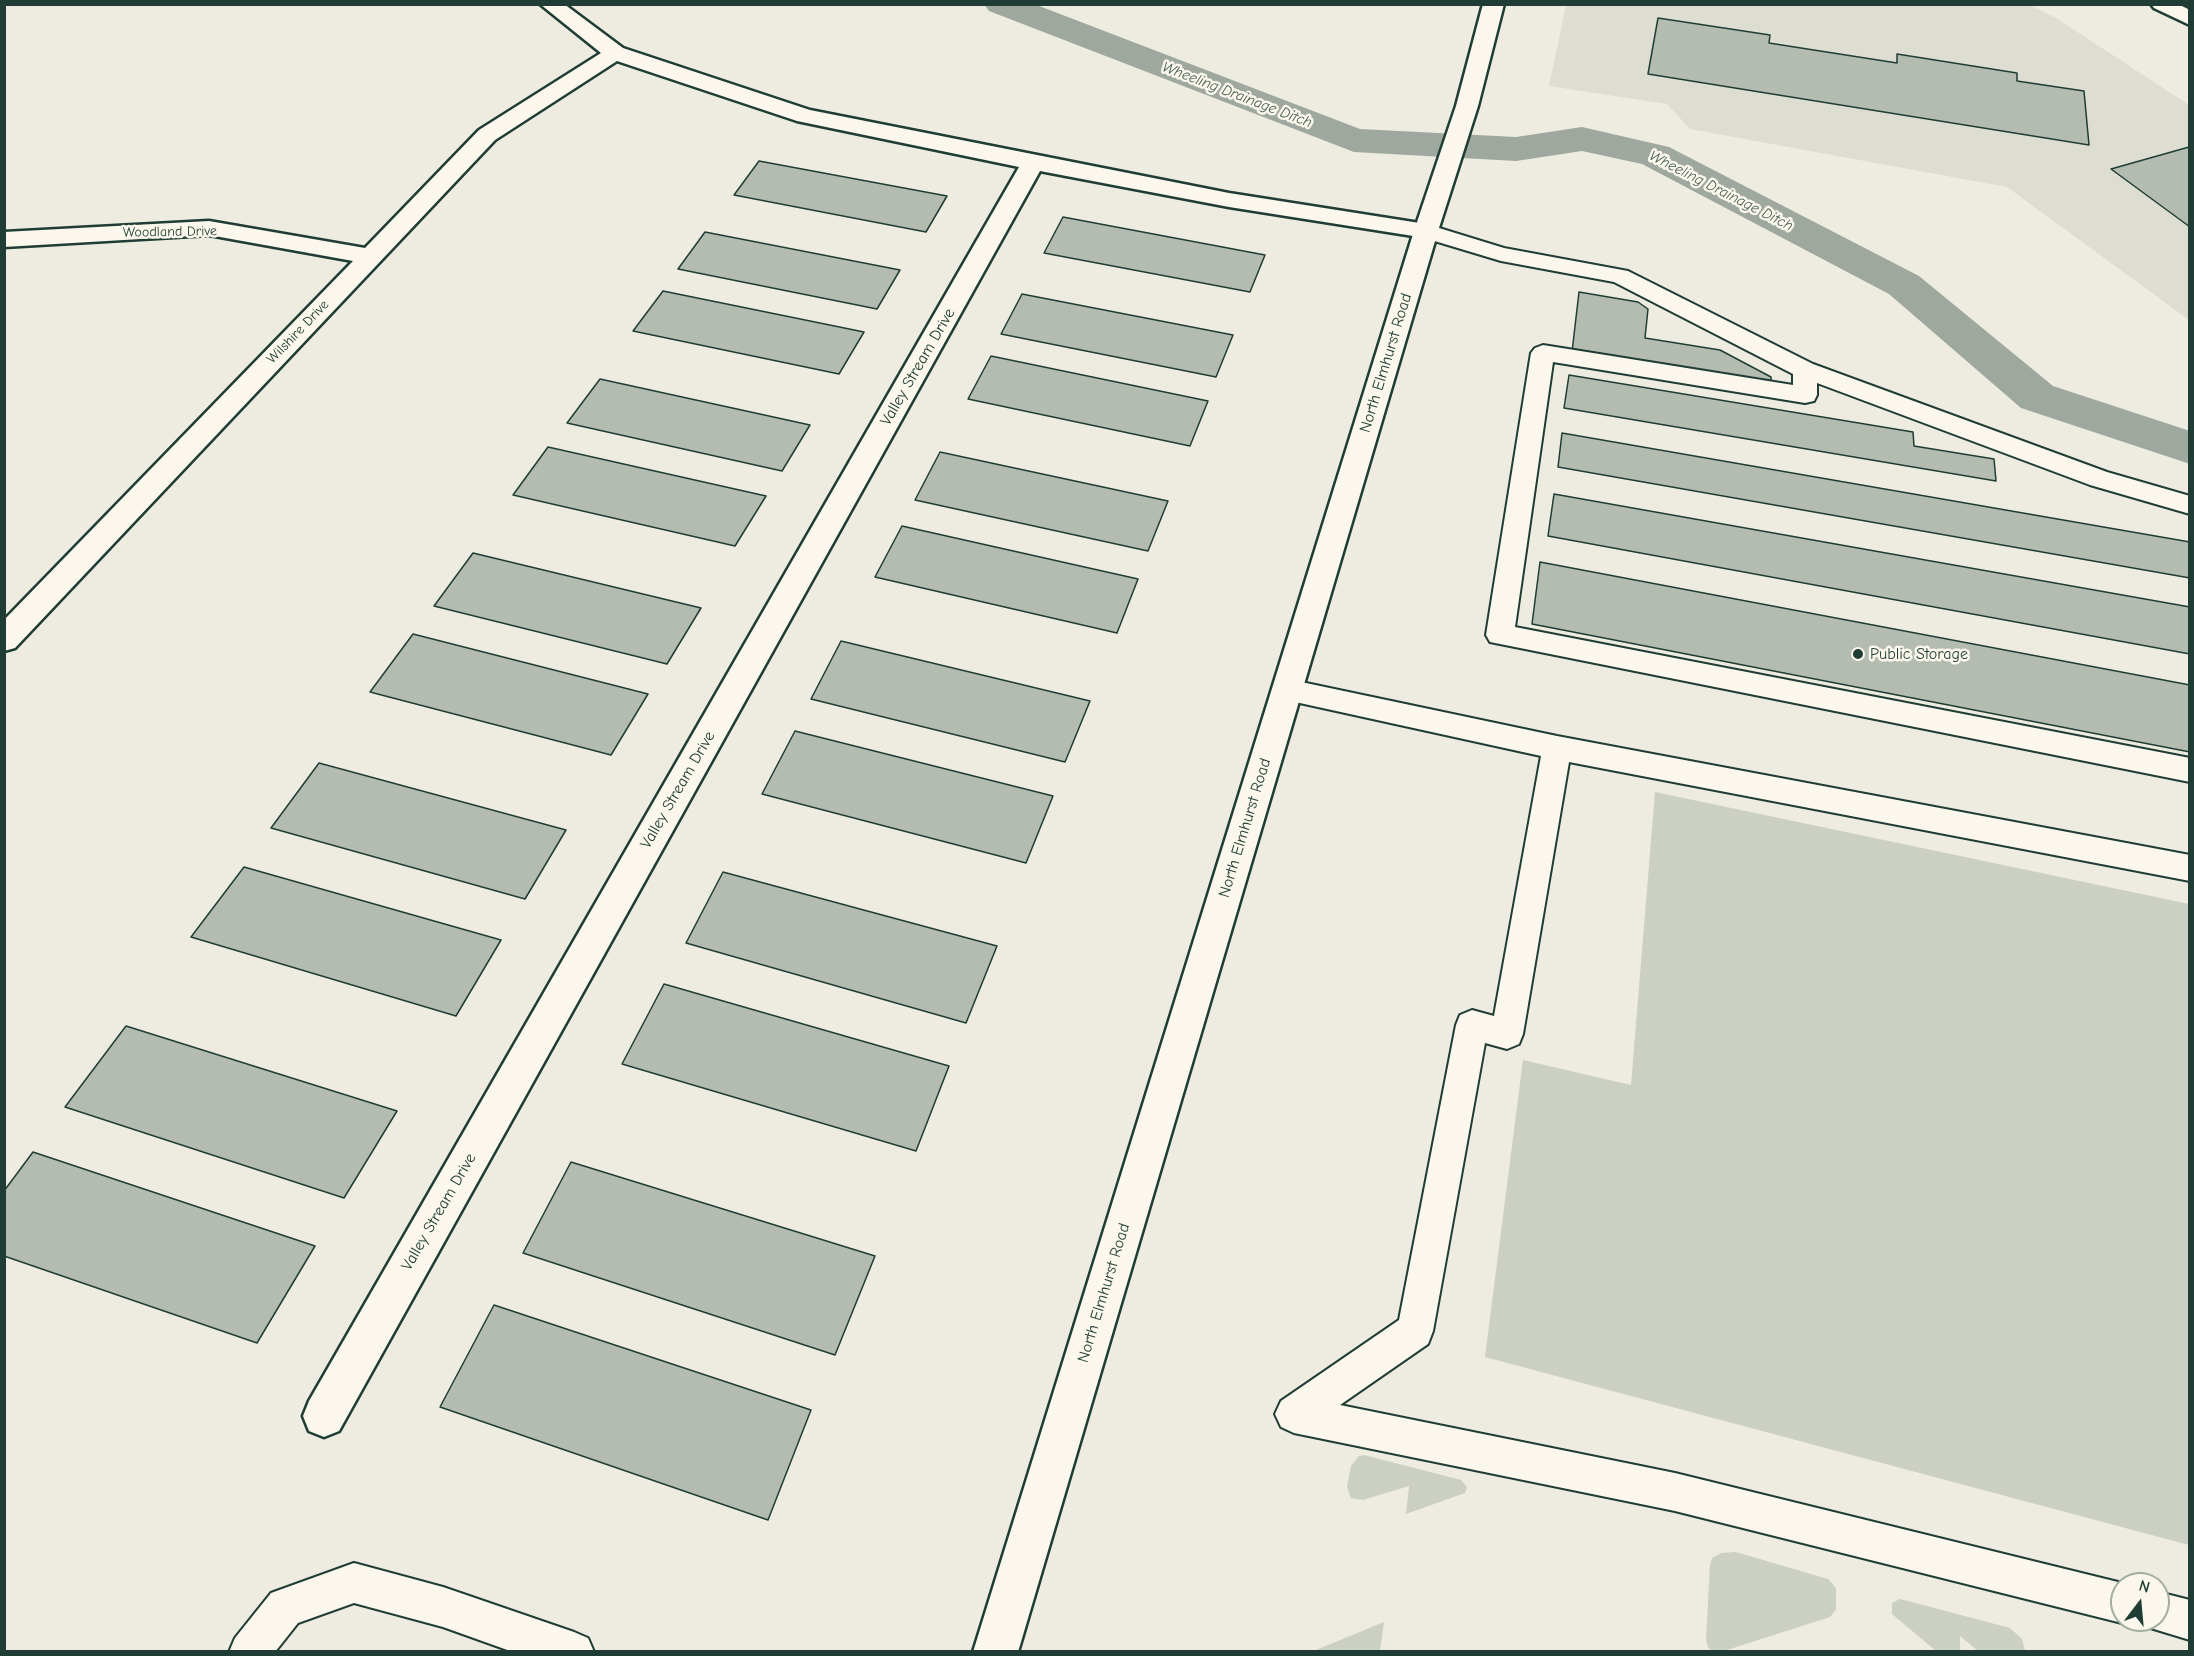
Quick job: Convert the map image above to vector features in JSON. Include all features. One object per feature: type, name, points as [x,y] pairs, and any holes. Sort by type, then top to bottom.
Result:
[{"type":"street","points":[[549,4],[615,53],[805,116],[1229,200],[1426,231]]},
{"type":"street","name":"North Elmhurst Road","points":[[995,1652],[1426,231],[1467,106],[1494,4]]},
{"type":"street","points":[[2161,4],[2190,19]]},
{"type":"street","name":"Wilshire Drive","points":[[4,640],[487,135],[615,53]]},
{"type":"street","name":"Valley Stream Drive","points":[[324,1416],[1033,163]]},
{"type":"street","name":"Woodland Drive","points":[[4,240],[209,228],[370,256]]},
{"type":"lane","points":[[1426,231],[1501,254],[1620,276],[1805,370],[2099,479],[2190,505]]},
{"type":"lane","points":[[1805,370],[1805,395],[1543,353],[1500,635],[2190,770]]},
{"type":"lane","points":[[1287,690],[1557,748],[2190,868]]},
{"type":"lane","points":[[1557,748],[1507,1034],[1472,1025],[1415,1331],[1294,1414],[1675,1492],[2110,1600]]},
{"type":"lane","points":[[249,1652],[285,1607],[354,1583],[443,1607],[574,1652]]},
{"type":"lane","points":[[2170,1615],[2190,1620]]},
{"type":"shaded area","points":[[1566,5],[2030,5],[2056,18],[2189,105],[2189,320],[2007,187],[1690,129],[1667,104],[1549,86]]},
{"type":"shaded area","points":[[1655,792],[2189,904],[2189,1545],[1485,1357],[1523,1060],[1631,1085]]},
{"type":"shaded area","points":[[1364,1455],[1461,1480],[1467,1487],[1465,1493],[1406,1514],[1409,1486],[1363,1500],[1351,1498],[1347,1487],[1351,1466],[1359,1456]]},
{"type":"shaded area","points":[[1736,1552],[1828,1579],[1836,1588],[1836,1610],[1830,1617],[1724,1651],[1712,1651],[1706,1640],[1710,1565],[1712,1558],[1721,1553]]},
{"type":"shaded area","points":[[1900,1599],[2010,1628],[2022,1639],[2025,1651],[1978,1651],[1960,1636],[1960,1651],[1936,1651],[1892,1614],[1892,1603]]},
{"type":"shaded area","points":[[1384,1622],[1380,1651],[1315,1651],[1316,1650]]},
{"type":"building","points":[[1658,18],[1770,35],[1769,43],[1897,63],[1897,54],[2017,73],[2017,81],[2084,91],[2089,145],[1648,74]]},
{"type":"building","points":[[2189,147],[2190,227],[2111,169]]},
{"type":"building","points":[[759,161],[947,196],[926,232],[734,195]]},
{"type":"building","points":[[1063,217],[1265,255],[1250,292],[1044,253]]},
{"type":"building","points":[[705,232],[900,270],[877,309],[678,269]]},
{"type":"building","points":[[663,291],[864,332],[839,374],[633,331]]},
{"type":"building","points":[[1579,292],[1638,302],[1648,309],[1645,338],[1720,350],[1771,377],[1771,384],[1572,352]]},
{"type":"building","points":[[1022,294],[1233,335],[1216,377],[1001,334]]},
{"type":"building","points":[[991,356],[1208,401],[1190,446],[968,399]]},
{"type":"building","points":[[1569,375],[1913,432],[1914,446],[1994,459],[1996,481],[1564,408]]},
{"type":"building","points":[[600,379],[810,425],[782,471],[567,423]]},
{"type":"building","points":[[1562,433],[2190,542],[2190,578],[1558,467]]},
{"type":"building","points":[[548,447],[766,496],[735,546],[513,495]]},
{"type":"building","points":[[940,452],[1168,501],[1148,551],[915,500]]},
{"type":"building","name":"Public Storage","points":[[1554,494],[2190,607],[2190,654],[1548,536]]},
{"type":"building","points":[[902,526],[1138,579],[1117,633],[875,577]]},
{"type":"building","points":[[473,553],[701,608],[667,664],[434,606]]},
{"type":"building","name":"Public Storage","points":[[1540,562],[2190,685],[2190,752],[1532,624]]},
{"type":"building","points":[[413,634],[648,694],[611,755],[370,692]]},
{"type":"building","points":[[841,641],[1090,701],[1065,762],[811,699]]},
{"type":"building","points":[[795,731],[1053,796],[1026,863],[762,794]]},
{"type":"building","points":[[319,763],[566,830],[525,899],[271,828]]},
{"type":"building","points":[[244,867],[501,940],[456,1016],[191,937]]},
{"type":"building","points":[[723,872],[997,946],[966,1023],[686,943]]},
{"type":"building","points":[[664,984],[949,1066],[916,1151],[622,1064]]},
{"type":"building","points":[[126,1026],[397,1111],[344,1198],[65,1107]]},
{"type":"building","points":[[33,1152],[315,1246],[257,1343],[4,1256],[4,1191]]},
{"type":"building","points":[[571,1162],[875,1256],[835,1355],[523,1253]]},
{"type":"building","points":[[494,1305],[811,1410],[768,1520],[440,1407]]},
{"type":"waterway","name":"Wheeling Drainage Ditch","points":[[1001,4],[1354,140],[1516,149],[1582,139],[1655,155],[1904,285],[2037,397],[2190,448]]},
{"type":"place","name":"Public Storage","points":[[1858,654]]}]
